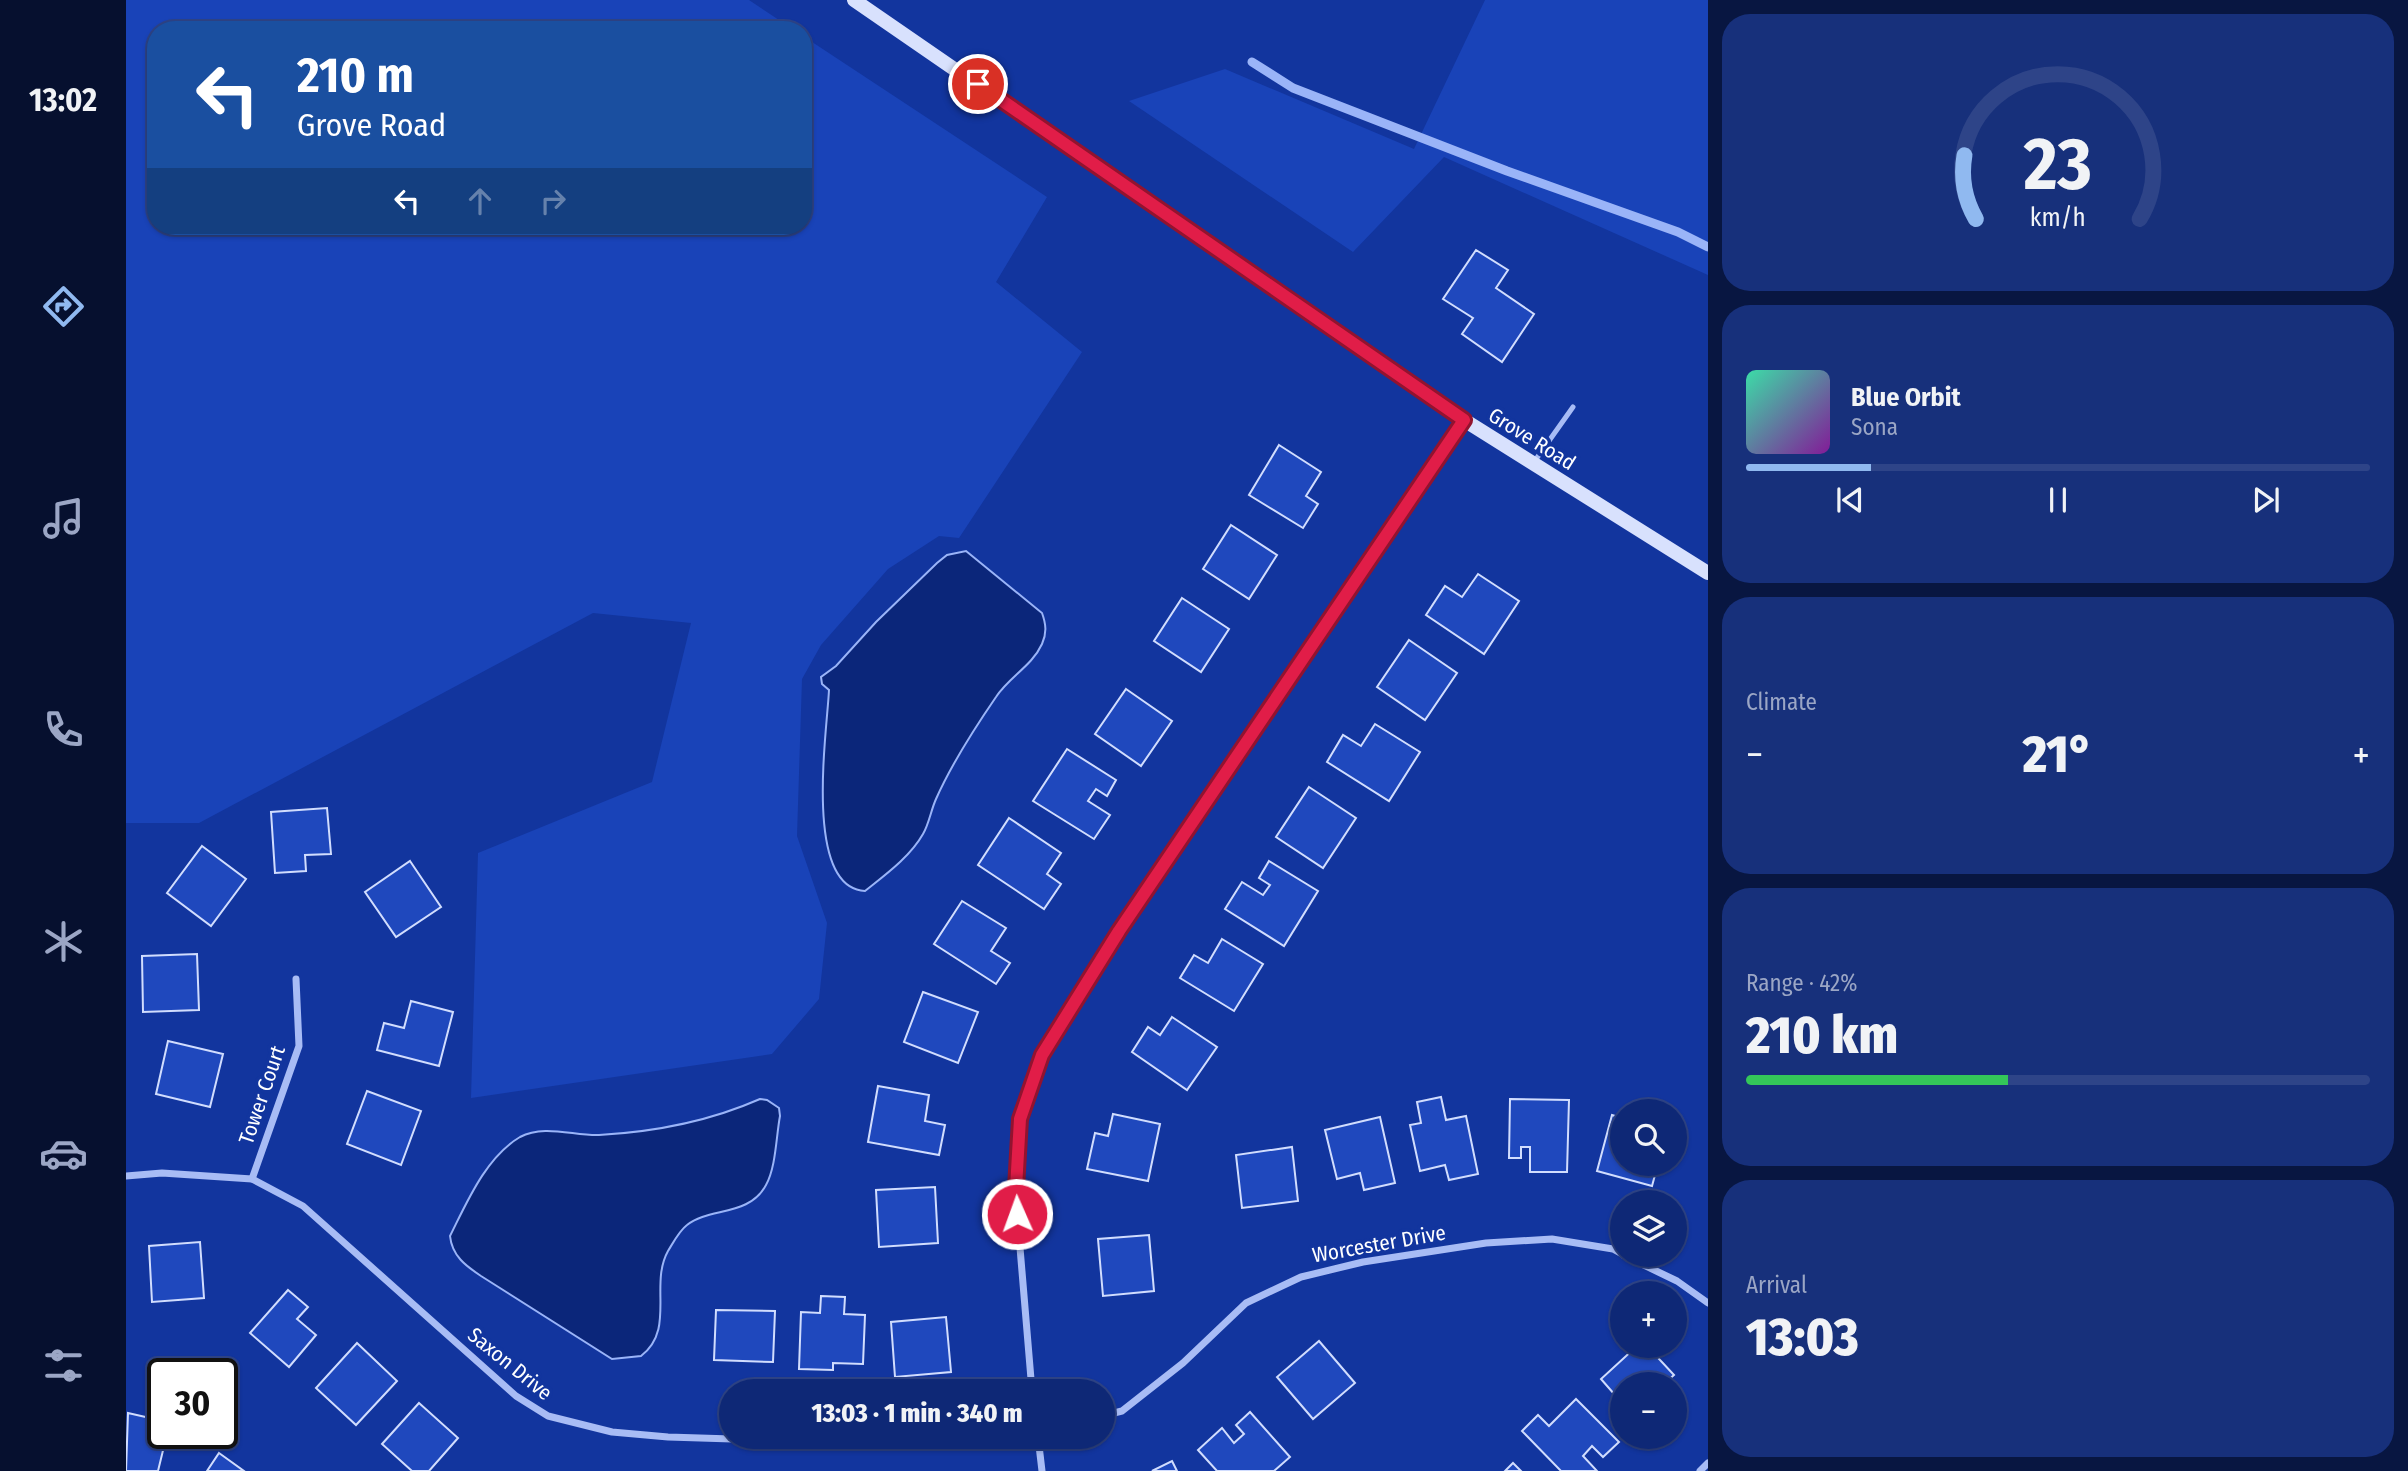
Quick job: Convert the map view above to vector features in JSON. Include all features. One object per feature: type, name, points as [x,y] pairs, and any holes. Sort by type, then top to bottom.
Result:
[{"type":"main road","name":"Grove Road","points":[[854,0],[1464,420],[1708,573]]},
{"type":"street","points":[[1031,1379],[1016,1188],[1020,1119],[1042,1055],[1119,931],[1464,420]]},
{"type":"street","name":"Tower Court","points":[[253,1178],[299,1046],[296,979]]},
{"type":"street","name":"Saxon Drive","points":[[126,1176],[162,1173],[253,1178],[303,1206],[516,1396],[548,1416],[612,1432],[719,1438]]},
{"type":"street","name":"Worcester Drive","points":[[1115,1413],[1122,1411],[1183,1363],[1246,1303],[1301,1277],[1363,1262],[1486,1243],[1552,1239],[1610,1249]]},
{"type":"street","name":"Worcester Drive","points":[[1649,1267],[1677,1281],[1708,1303]]},
{"type":"street","points":[[1039,1449],[1042,1471]]},
{"type":"street","points":[[1700,1471],[1708,1463]]},
{"type":"lane","points":[[1532,464],[1573,407]]},
{"type":"shaded area","points":[[126,0],[749,0],[780,21],[147,21],[147,235],[812,235],[812,42],[1047,197],[996,282],[1082,352],[959,538],[939,536],[888,569],[821,645],[802,679],[797,836],[827,923],[819,999],[772,1054],[471,1098],[478,853],[652,782],[691,623],[593,613],[199,823],[126,823]]},
{"type":"shaded area","points":[[1485,0],[1708,0],[1708,275],[1444,157],[1353,252],[1129,101],[1225,69],[1414,149]]},
{"type":"shaded area","points":[[966,551],[1042,613],[1044,640],[1032,659],[1001,690],[956,759],[918,842],[897,865],[865,891],[846,883],[833,864],[826,837],[823,771],[829,690],[822,684],[821,677],[836,666],[876,622],[937,563],[947,555]]},
{"type":"shaded area","points":[[760,1099],[779,1108],[780,1116],[774,1161],[766,1185],[750,1202],[696,1219],[679,1234],[663,1264],[657,1333],[641,1356],[612,1359],[475,1272],[461,1260],[451,1243],[450,1236],[487,1168],[520,1137],[539,1131],[599,1135],[660,1128],[701,1119]]},
{"type":"building","points":[[1476,250],[1508,270],[1496,288],[1534,314],[1502,362],[1462,334],[1473,318],[1443,299]]},
{"type":"building","points":[[1279,445],[1321,472],[1306,496],[1318,504],[1303,528],[1249,495]]},
{"type":"building","points":[[1231,525],[1277,555],[1249,599],[1203,569]]},
{"type":"building","points":[[1478,574],[1519,601],[1484,654],[1426,615],[1445,586],[1462,597]]},
{"type":"building","points":[[1182,598],[1229,629],[1201,672],[1154,641]]},
{"type":"building","points":[[1409,640],[1457,673],[1425,720],[1377,687]]},
{"type":"building","points":[[1126,689],[1172,721],[1141,766],[1095,734]]},
{"type":"building","points":[[1375,724],[1420,752],[1389,801],[1327,762],[1343,735],[1361,746]]},
{"type":"building","points":[[1067,749],[1116,780],[1107,796],[1096,789],[1088,801],[1110,815],[1094,839],[1033,801]]},
{"type":"building","points":[[1309,787],[1356,818],[1323,868],[1276,837]]},
{"type":"building","points":[[327,808],[331,854],[305,855],[306,871],[275,873],[271,812]]},
{"type":"building","points":[[1009,818],[1061,853],[1047,874],[1061,884],[1044,909],[978,865]]},
{"type":"building","points":[[202,846],[246,879],[211,926],[167,893]]},
{"type":"building","points":[[410,861],[441,907],[396,937],[365,892]]},
{"type":"building","points":[[1269,861],[1318,891],[1284,946],[1225,909],[1242,882],[1263,895],[1270,885],[1259,878]]},
{"type":"building","points":[[962,901],[1006,928],[991,951],[1010,963],[996,984],[934,944]]},
{"type":"building","points":[[1222,939],[1263,964],[1234,1011],[1180,978],[1194,955],[1208,963]]},
{"type":"building","points":[[197,954],[199,1010],[143,1012],[142,956]]},
{"type":"building","points":[[923,992],[978,1012],[958,1063],[904,1042]]},
{"type":"building","points":[[411,1001],[453,1012],[439,1066],[377,1050],[384,1023],[404,1028]]},
{"type":"building","points":[[1172,1017],[1217,1047],[1187,1090],[1132,1052],[1148,1027],[1160,1035]]},
{"type":"building","points":[[168,1041],[223,1054],[210,1107],[156,1094]]},
{"type":"building","points":[[878,1086],[929,1095],[925,1121],[945,1125],[939,1155],[868,1142]]},
{"type":"building","points":[[367,1091],[421,1111],[401,1165],[347,1144]]},
{"type":"building","points":[[1441,1097],[1446,1120],[1466,1116],[1478,1174],[1449,1180],[1445,1165],[1420,1171],[1410,1125],[1421,1123],[1417,1102]]},
{"type":"building","points":[[1510,1099],[1569,1100],[1567,1172],[1530,1172],[1530,1147],[1521,1147],[1521,1158],[1509,1158]]},
{"type":"building","points":[[1113,1114],[1160,1124],[1148,1181],[1087,1169],[1095,1133],[1108,1136]]},
{"type":"building","points":[[1380,1117],[1395,1183],[1364,1190],[1360,1173],[1337,1179],[1325,1130]]},
{"type":"building","points":[[1610,1122],[1610,1175],[1597,1171]]},
{"type":"building","points":[[1292,1147],[1298,1201],[1242,1208],[1236,1155]]},
{"type":"building","points":[[1615,1176],[1655,1176],[1652,1186]]},
{"type":"building","points":[[935,1187],[938,1243],[879,1247],[876,1190]]},
{"type":"building","points":[[1149,1235],[1154,1291],[1103,1296],[1098,1239]]},
{"type":"building","points":[[200,1242],[204,1298],[152,1302],[149,1246]]},
{"type":"building","points":[[288,1290],[308,1307],[297,1319],[316,1335],[289,1367],[250,1333]]},
{"type":"building","points":[[821,1296],[845,1297],[844,1314],[865,1315],[863,1364],[833,1363],[833,1370],[799,1369],[801,1312],[820,1313]]},
{"type":"building","points":[[716,1310],[775,1311],[773,1362],[714,1360]]},
{"type":"building","points":[[946,1317],[951,1372],[895,1377],[891,1322]]},
{"type":"building","points":[[1319,1341],[1355,1383],[1313,1419],[1277,1377]]},
{"type":"building","points":[[357,1343],[397,1381],[356,1425],[316,1388]]},
{"type":"building","points":[[1624,1358],[1658,1358],[1671,1372],[1610,1372],[1610,1389],[1601,1379]]},
{"type":"building","points":[[1576,1399],[1610,1433],[1612,1449],[1603,1457],[1592,1446],[1583,1456],[1597,1471],[1561,1471],[1522,1431],[1538,1415],[1549,1426]]},
{"type":"building","points":[[419,1403],[458,1438],[429,1471],[412,1471],[382,1444]]},
{"type":"building","points":[[1250,1412],[1290,1457],[1274,1471],[1217,1471],[1198,1450],[1222,1428],[1234,1443],[1244,1434],[1236,1425]]},
{"type":"building","points":[[128,1413],[147,1417],[147,1449],[163,1449],[158,1471],[126,1471]]},
{"type":"building","points":[[219,1453],[244,1471],[207,1471]]},
{"type":"building","points":[[1172,1461],[1177,1471],[1152,1471]]},
{"type":"building","points":[[1513,1463],[1521,1471],[1505,1471]]},
{"type":"waterway","points":[[1252,62],[1293,88],[1507,171],[1678,232],[1708,247]]},
{"type":"route","points":[[978,84],[1464,420],[1119,931],[1042,1055],[1020,1119],[1017,1214]]}]
